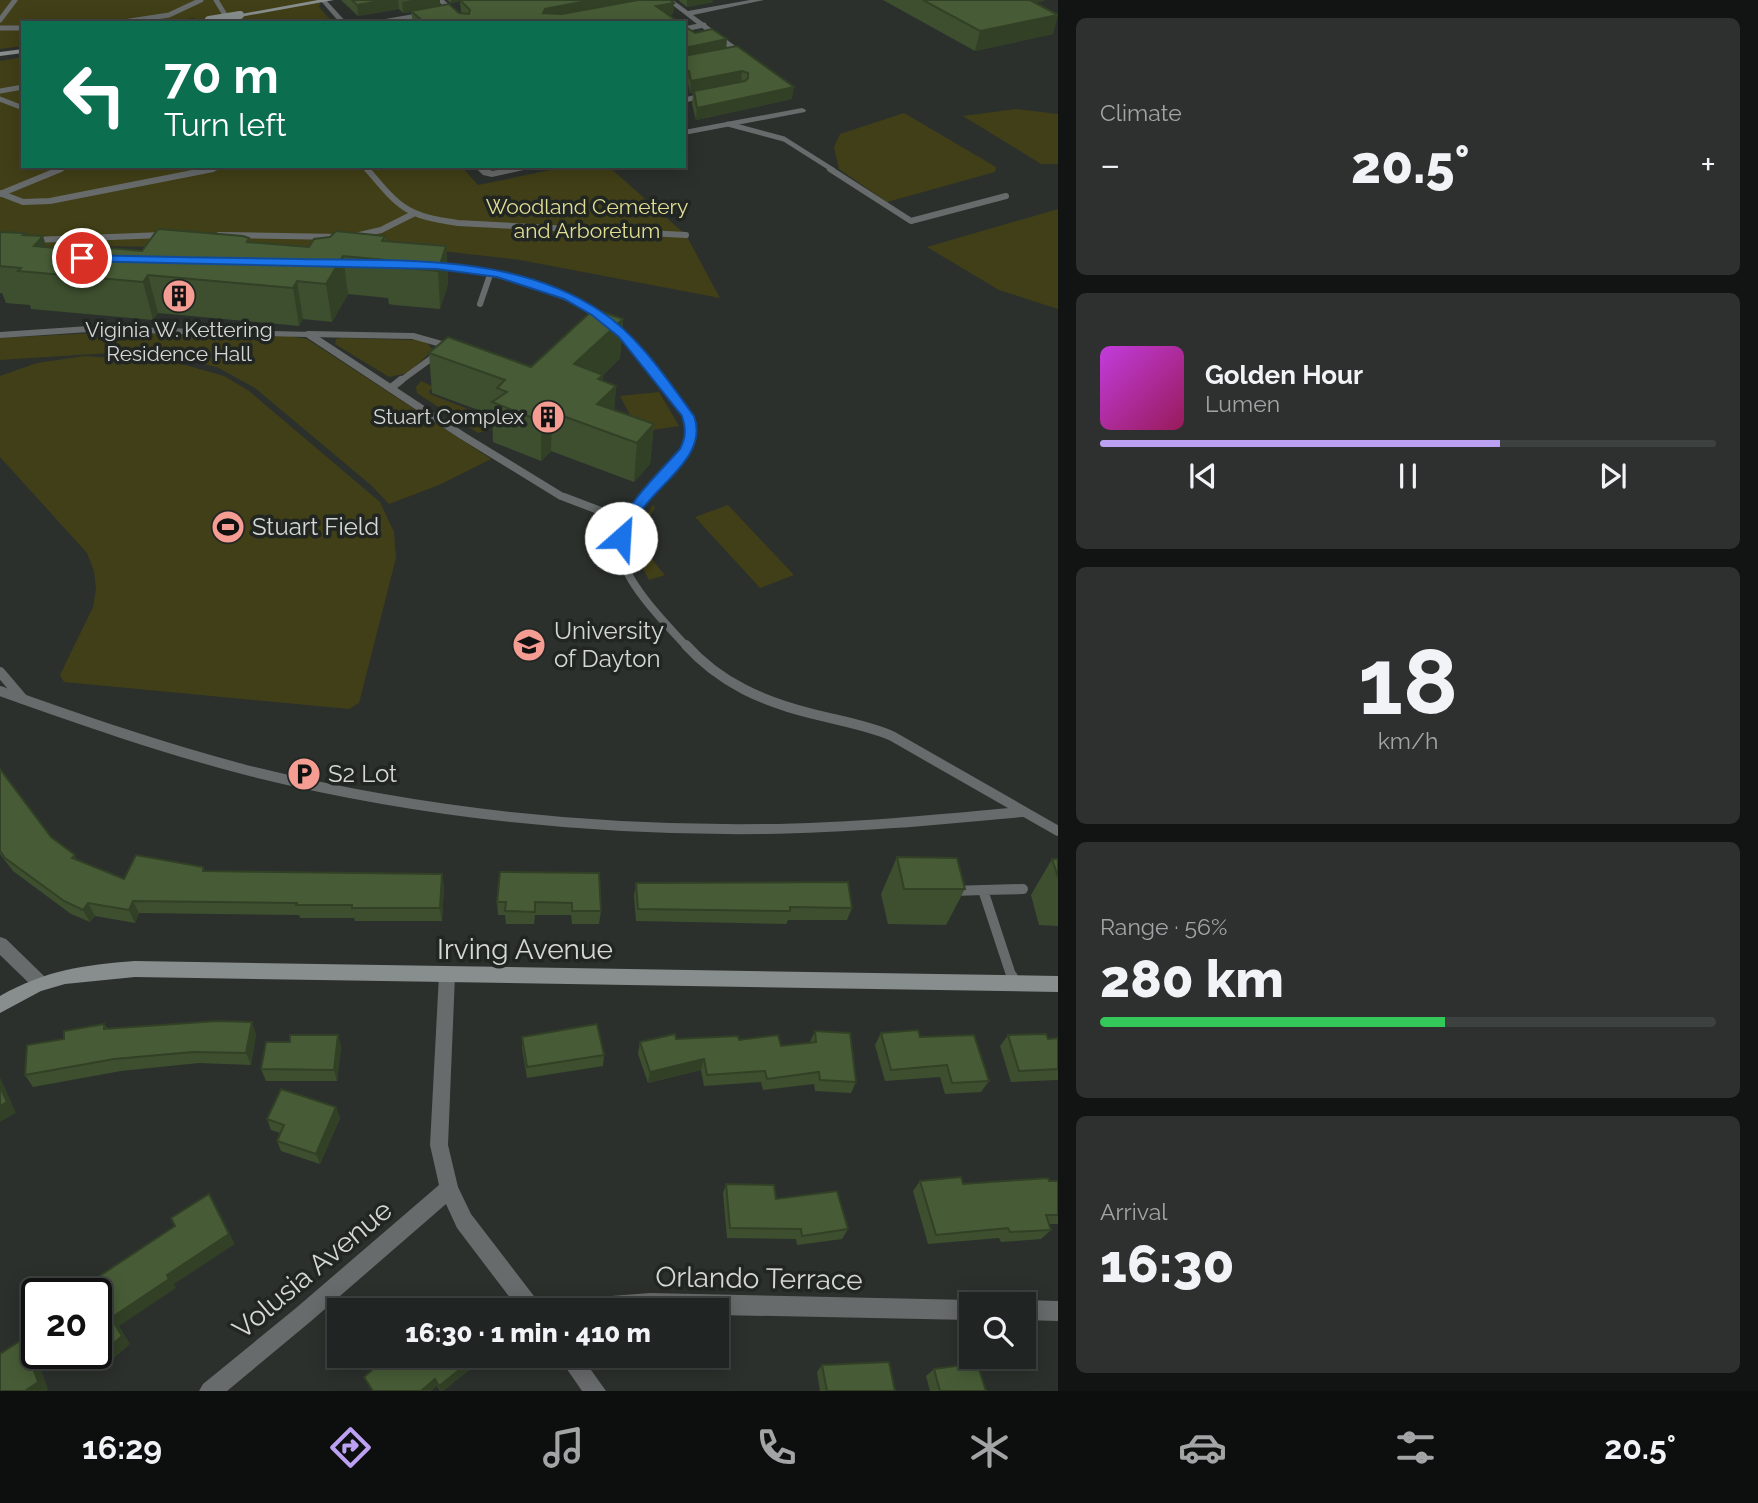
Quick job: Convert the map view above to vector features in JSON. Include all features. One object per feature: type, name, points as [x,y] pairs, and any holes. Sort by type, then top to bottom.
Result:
[{"type":"street","points":[[440,0],[464,21]]},
{"type":"street","points":[[690,13],[761,0]]},
{"type":"street","points":[[203,21],[327,1],[342,21]]},
{"type":"street","points":[[657,4],[670,1],[690,13],[731,47],[735,54],[710,59]]},
{"type":"street","points":[[0,54],[21,51]]},
{"type":"street","points":[[686,134],[802,110]]},
{"type":"street","points":[[482,169],[504,173],[528,168]]},
{"type":"street","points":[[0,335],[84,329],[308,334],[564,498]]},
{"type":"street","points":[[0,944],[39,982]]},
{"type":"street","name":"Irving Avenue","points":[[0,1005],[39,982],[67,973],[135,969],[1058,984]]},
{"type":"street","points":[[447,975],[439,1145],[449,1189],[464,1221],[523,1298]]},
{"type":"street","name":"Volusia Avenue","points":[[210,1391],[449,1189]]},
{"type":"street","name":"Orlando Terrace","points":[[729,1305],[959,1310]]},
{"type":"street","points":[[1036,1310],[1058,1311]]},
{"type":"street","points":[[577,1368],[595,1391]]},
{"type":"lane","points":[[0,20],[15,0]]},
{"type":"lane","points":[[129,21],[166,15],[201,0]]},
{"type":"lane","points":[[216,0],[228,21]]},
{"type":"lane","points":[[439,12],[463,6]]},
{"type":"lane","points":[[388,21],[427,14]]},
{"type":"lane","points":[[686,29],[704,25]]},
{"type":"lane","points":[[0,28],[21,28]]},
{"type":"lane","points":[[0,91],[21,87]]},
{"type":"lane","points":[[686,100],[707,95]]},
{"type":"lane","points":[[0,99],[21,107]]},
{"type":"lane","points":[[728,124],[784,139],[911,221],[1006,196]]},
{"type":"lane","points":[[0,194],[62,168]]},
{"type":"lane","points":[[0,194],[23,202],[50,201],[216,168]]},
{"type":"lane","points":[[367,168],[390,195],[413,214],[458,223],[686,235]]},
{"type":"lane","points":[[205,235],[355,236],[381,230],[413,214]]},
{"type":"lane","points":[[19,240],[167,235]]},
{"type":"lane","points":[[423,265],[491,272],[551,289],[606,324],[634,346],[688,416],[692,426],[686,451],[650,489],[627,521],[621,542],[627,571],[684,647],[703,664],[746,692],[769,702],[873,729],[895,738],[1058,831]]},
{"type":"lane","points":[[480,304],[491,272]]},
{"type":"lane","points":[[308,334],[406,335],[457,348]]},
{"type":"lane","points":[[391,388],[449,346]]},
{"type":"lane","points":[[564,498],[627,521]]},
{"type":"lane","points":[[0,672],[24,700]]},
{"type":"lane","points":[[0,691],[159,746],[249,770],[335,789],[445,807],[565,822],[700,831],[891,824],[1022,812]]},
{"type":"lane","points":[[952,891],[1023,889]]},
{"type":"lane","points":[[983,890],[1014,984]]},
{"type":"green space","points":[[0,0],[321,0],[319,7],[331,21],[196,21],[194,18],[176,21],[21,21],[21,46],[0,49]]},
{"type":"green space","name":"Woodland Cemetery and Arboretum","points":[[21,57],[21,168],[463,168],[478,185],[560,168],[610,168],[686,235],[720,298],[520,260],[433,250],[94,246],[0,248],[0,61]]},
{"type":"green space","points":[[1016,109],[1058,114],[1058,164],[1041,164],[963,116]]},
{"type":"green space","points":[[904,113],[996,167],[995,172],[887,202],[839,169],[834,147],[840,134]]},
{"type":"green space","points":[[1058,209],[1058,309],[999,290],[927,247]]},
{"type":"green space","points":[[95,333],[290,336],[307,339],[491,459],[439,485],[389,504],[372,486],[255,388],[217,367],[172,357],[110,353],[0,360],[0,338]]},
{"type":"green space","points":[[336,339],[417,340],[427,343],[433,350],[408,373],[389,377],[335,344]]},
{"type":"green space","name":"Stuart Field","points":[[84,356],[175,362],[224,376],[249,391],[380,502],[394,532],[396,558],[359,703],[349,709],[64,682],[60,675],[93,607],[96,589],[94,571],[87,553],[0,457],[0,376],[37,363]]},
{"type":"green space","points":[[421,381],[434,387],[429,391],[430,394],[475,412],[472,421],[492,430],[478,433],[417,393],[416,387]]},
{"type":"green space","points":[[659,392],[679,426],[639,432],[620,396]]},
{"type":"green space","points":[[653,505],[655,508],[645,526],[645,543],[665,575],[649,580],[640,560],[639,542],[643,524]]},
{"type":"green space","points":[[728,505],[794,575],[760,588],[695,517]]},
{"type":"building","points":[[352,0],[385,0],[357,5]]},
{"type":"building","points":[[460,0],[592,0],[545,9],[543,13],[562,14],[638,0],[670,0],[674,3],[656,6],[677,21],[423,21],[411,11],[449,4],[459,13],[469,14],[470,10]]},
{"type":"building","points":[[923,0],[1030,0],[1058,15],[980,31]]},
{"type":"building","points":[[686,27],[695,33],[712,29],[727,39],[686,48]]},
{"type":"building","points":[[737,46],[794,87],[697,108],[694,91],[745,81],[748,73],[742,71],[691,81],[689,71],[686,72],[686,56]]},
{"type":"building","points":[[158,229],[243,236],[249,238],[247,242],[309,247],[314,239],[330,237],[336,231],[385,236],[382,241],[446,246],[438,271],[391,267],[385,265],[387,260],[343,256],[326,284],[297,281],[293,288],[148,275],[143,282],[18,271],[21,268],[0,266],[0,232],[43,236],[34,246],[105,253],[109,248],[142,251]]},
{"type":"building","points":[[594,309],[623,319],[574,364],[603,375],[598,379],[616,386],[597,404],[654,424],[637,443],[552,412],[541,421],[492,402],[507,392],[497,388],[505,380],[429,353],[448,337],[531,367]]},
{"type":"building","points":[[0,769],[51,837],[75,855],[72,858],[124,879],[136,855],[203,867],[203,871],[442,874],[440,908],[133,901],[129,910],[88,903],[83,910],[64,901],[5,858],[0,851]]},
{"type":"building","points":[[897,857],[957,858],[965,889],[904,889]]},
{"type":"building","points":[[1052,859],[1058,859],[1058,877]]},
{"type":"building","points":[[500,872],[599,873],[601,911],[572,911],[572,903],[535,902],[535,912],[505,911],[506,902],[497,902]]},
{"type":"building","points":[[848,882],[852,908],[790,907],[790,911],[638,909],[636,883]]},
{"type":"building","points":[[217,1021],[252,1022],[246,1053],[193,1052],[114,1059],[25,1075],[27,1045],[64,1039],[64,1031],[104,1024],[104,1029]]},
{"type":"building","points":[[597,1024],[604,1055],[527,1067],[522,1037]]},
{"type":"building","points":[[918,1030],[920,1037],[974,1035],[989,1081],[952,1083],[947,1065],[891,1070],[881,1033]]},
{"type":"building","points":[[815,1031],[850,1033],[856,1082],[820,1080],[819,1072],[767,1079],[765,1071],[707,1075],[704,1059],[650,1072],[640,1042],[675,1034],[676,1039],[738,1036],[739,1040],[778,1035],[781,1046],[816,1042]]},
{"type":"building","points":[[1046,1034],[1048,1039],[1058,1038],[1058,1069],[1019,1071],[1008,1035]]},
{"type":"building","points":[[290,1035],[338,1035],[334,1070],[261,1069],[266,1042],[290,1042]]},
{"type":"building","points":[[0,1087],[7,1102],[0,1106]]},
{"type":"building","points":[[281,1089],[336,1107],[316,1154],[277,1141],[284,1125],[267,1119]]},
{"type":"building","points":[[961,1177],[963,1184],[1048,1178],[1049,1181],[1058,1181],[1058,1215],[1046,1215],[1051,1230],[1010,1232],[1008,1228],[936,1235],[920,1181]]},
{"type":"building","points":[[726,1184],[774,1185],[776,1199],[837,1191],[848,1229],[802,1236],[801,1229],[730,1228]]},
{"type":"building","points":[[209,1194],[229,1234],[167,1275],[169,1279],[112,1317],[112,1278],[97,1278],[175,1226],[171,1218]]},
{"type":"building","points":[[112,1320],[122,1336],[112,1345]]},
{"type":"building","points":[[21,1340],[21,1369],[33,1369],[38,1382],[25,1391],[0,1391],[0,1354]]},
{"type":"building","points":[[889,1362],[895,1391],[827,1391],[822,1365]]},
{"type":"building","points":[[959,1366],[959,1369],[979,1369],[986,1391],[940,1391],[934,1369]]},
{"type":"building","points":[[374,1368],[462,1368],[439,1386],[435,1379],[421,1391],[373,1391],[364,1377]]},
{"type":"place","name":"Viginia W. Kettering Residence Hall","points":[[179,296]]},
{"type":"place","name":"Stuart Complex","points":[[548,417]]},
{"type":"place","name":"Stuart Field","points":[[228,527]]},
{"type":"place","name":"University of Dayton","points":[[529,645]]},
{"type":"place","name":"S2 Lot","points":[[304,774]]},
{"type":"route","points":[[82,258],[437,265],[499,274],[551,289],[568,297],[610,322],[623,334],[688,416],[692,426],[686,451],[639,503],[627,521],[621,538]]}]
